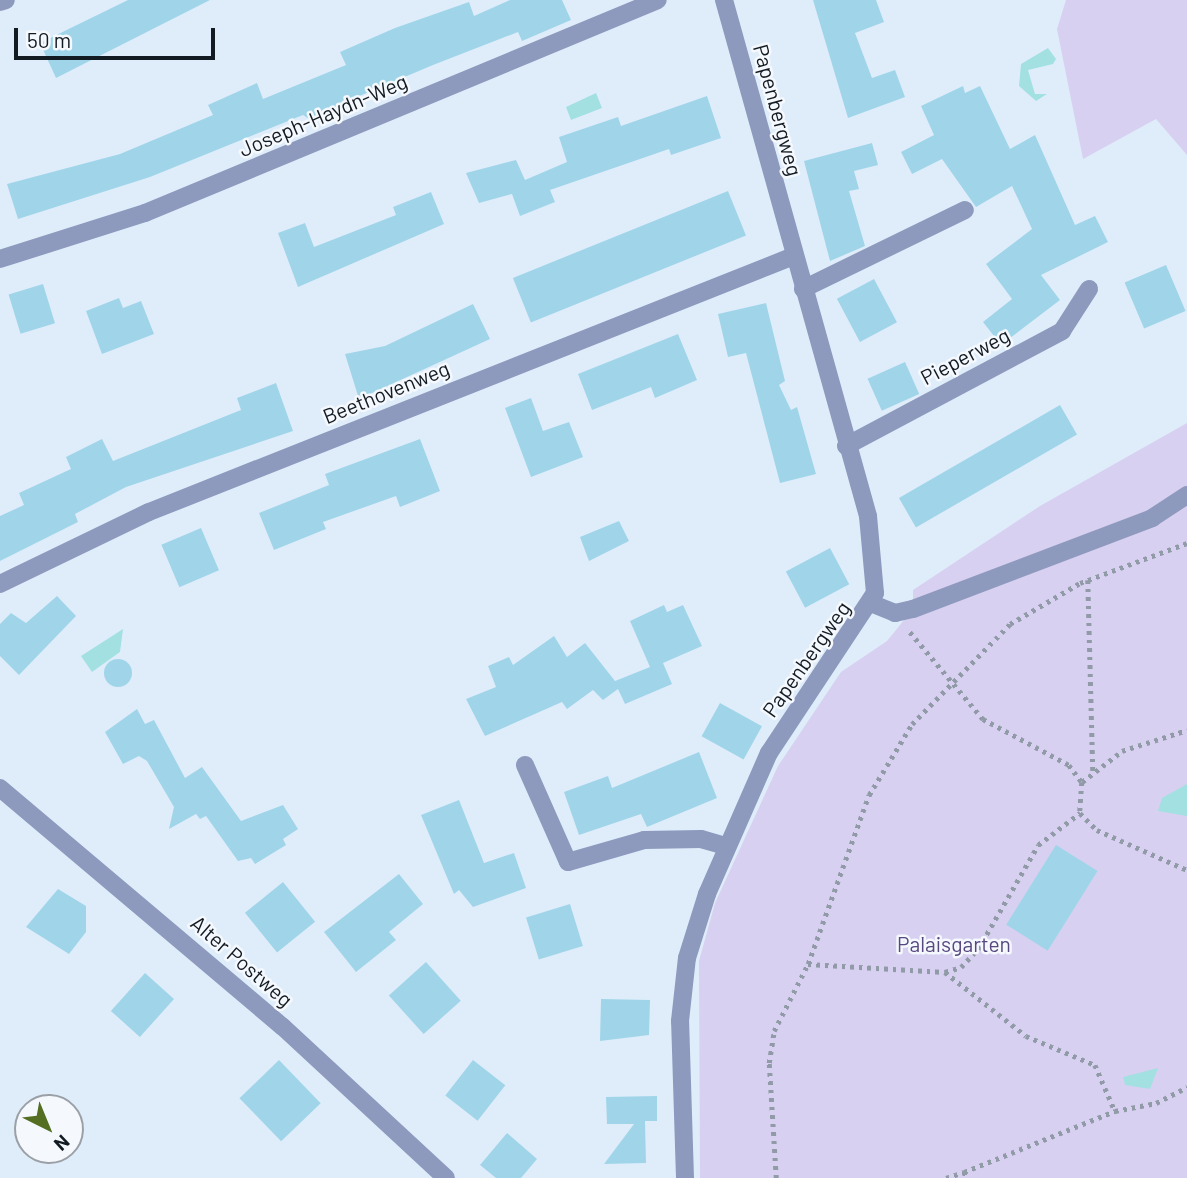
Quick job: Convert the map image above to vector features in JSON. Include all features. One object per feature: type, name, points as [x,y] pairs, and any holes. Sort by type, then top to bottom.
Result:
[{"type":"street","points":[[0,2],[6,0]]},
{"type":"street","name":"Joseph-Haydn-Weg","points":[[0,259],[145,213],[658,0]]},
{"type":"street","name":"Papenbergweg","points":[[685,1178],[680,1021],[687,958],[725,846],[769,753],[873,604],[876,557],[724,0]]},
{"type":"street","points":[[803,289],[965,210]]},
{"type":"street","name":"Beethovenweg","points":[[0,584],[149,512],[794,256]]},
{"type":"street","name":"Pieperweg","points":[[846,446],[1062,331],[1088,289]]},
{"type":"street","points":[[873,604],[895,613],[913,609],[1152,518],[1187,495]]},
{"type":"street","points":[[525,765],[568,862],[644,840],[701,839],[725,846]]},
{"type":"street","name":"Alter Postweg","points":[[0,788],[283,1027],[446,1178]]},
{"type":"path","points":[[776,1178],[769,1063],[775,1031],[808,964],[869,795],[912,724],[949,681],[1010,624],[1088,580],[1187,543]]},
{"type":"path","points":[[1088,580],[1093,771]]},
{"type":"path","points":[[911,633],[983,719],[1025,736],[1082,782]]},
{"type":"path","points":[[945,972],[978,949],[1038,845],[1080,813],[1082,782],[1093,771],[1157,736],[1187,730]]},
{"type":"path","points":[[1080,813],[1114,842],[1187,870]]},
{"type":"path","points":[[808,964],[945,972],[1026,1036],[1095,1065],[1115,1111]]},
{"type":"path","points":[[946,1178],[1115,1111],[1156,1103],[1187,1087]]},
{"type":"path","points":[[964,1172],[967,1178]]},
{"type":"green space","points":[[1066,0],[1187,0],[1187,155],[1156,119],[1083,159],[1057,29]]},
{"type":"green space","name":"Palaisgarten","points":[[1187,423],[1187,1178],[700,1178],[699,961],[715,903],[778,766],[841,672],[887,641],[913,609],[913,590],[1040,506]]},
{"type":"shaded area","points":[[1048,48],[1056,59],[1053,64],[1028,70],[1035,94],[1047,94],[1036,101],[1019,86],[1021,64]]},
{"type":"shaded area","points":[[596,93],[602,108],[571,120],[566,107]]},
{"type":"shaded area","points":[[123,629],[120,652],[92,672],[81,656]]},
{"type":"shaded area","points":[[1187,784],[1187,816],[1158,811],[1162,798]]},
{"type":"shaded area","points":[[1158,1068],[1150,1089],[1125,1085],[1123,1077]]},
{"type":"building","points":[[128,0],[210,0],[56,78],[40,43]]},
{"type":"building","points":[[510,0],[562,0],[571,20],[522,41],[518,32],[433,65],[338,105],[340,111],[314,122],[303,115],[150,177],[18,219],[7,184],[120,154],[213,115],[208,105],[257,83],[263,99],[346,65],[340,52],[395,28],[469,2],[474,16]]},
{"type":"building","points":[[813,0],[876,0],[884,22],[855,33],[872,78],[895,70],[905,97],[848,118]]},
{"type":"building","points":[[963,86],[965,93],[980,86],[1010,149],[1035,135],[1075,225],[1095,216],[1108,242],[1041,275],[1060,300],[1001,345],[983,322],[1012,299],[986,264],[1032,229],[1012,186],[976,207],[942,159],[912,174],[901,152],[934,135],[921,106]]},
{"type":"building","points":[[707,96],[721,138],[671,155],[669,149],[550,190],[555,202],[520,216],[512,194],[479,203],[466,173],[516,160],[525,180],[567,162],[559,137],[618,117],[621,126]]},
{"type":"building","points":[[872,143],[878,165],[854,171],[859,189],[849,191],[865,246],[830,261],[804,161]]},
{"type":"building","points":[[728,191],[746,236],[531,322],[513,278]]},
{"type":"building","points":[[431,192],[444,224],[298,287],[278,233],[305,223],[314,247],[396,215],[393,207]]},
{"type":"building","points":[[1166,265],[1186,311],[1144,329],[1125,283]]},
{"type":"building","points":[[874,279],[897,322],[860,342],[837,299]]},
{"type":"building","points":[[43,284],[55,323],[21,334],[9,295]]},
{"type":"building","points":[[119,298],[123,308],[141,301],[154,334],[102,354],[86,311]]},
{"type":"building","points":[[766,303],[785,381],[779,385],[791,410],[797,407],[816,474],[780,483],[746,353],[728,357],[718,314]]},
{"type":"building","points":[[473,304],[490,339],[359,399],[345,354],[385,346]]},
{"type":"building","points":[[678,334],[697,380],[655,398],[651,387],[592,410],[578,374]]},
{"type":"building","points":[[905,362],[919,394],[882,411],[868,379]]},
{"type":"building","points":[[276,383],[293,431],[126,487],[75,514],[78,522],[0,561],[0,516],[24,505],[19,493],[71,469],[66,457],[102,439],[113,461],[241,410],[237,398]]},
{"type":"building","points":[[531,398],[543,431],[569,422],[583,457],[531,477],[505,408]]},
{"type":"building","points":[[1060,405],[1077,434],[916,527],[899,498]]},
{"type":"building","points":[[420,439],[440,491],[400,507],[396,496],[323,522],[326,529],[274,550],[259,513],[329,485],[325,474]]},
{"type":"building","points":[[619,521],[629,541],[589,561],[580,537]]},
{"type":"building","points":[[201,528],[219,570],[179,587],[161,545]]},
{"type":"building","points":[[830,548],[849,584],[805,608],[786,571]]},
{"type":"building","points":[[57,596],[76,616],[19,675],[0,656],[0,624],[11,613],[26,623]]},
{"type":"building","points":[[664,605],[667,612],[683,605],[702,646],[663,663],[672,684],[625,704],[618,689],[603,700],[593,690],[567,709],[562,702],[485,736],[466,699],[496,687],[488,666],[509,657],[513,665],[554,636],[567,657],[585,643],[615,681],[650,667],[630,621]]},
{"type":"building","points":[[118,659],[128,663],[132,673],[128,683],[118,687],[108,683],[104,673],[108,663]]},
{"type":"building","points":[[720,703],[762,726],[744,760],[702,736]]},
{"type":"building","points":[[137,709],[145,724],[154,720],[185,778],[202,767],[241,821],[283,805],[298,829],[283,839],[286,845],[255,864],[251,858],[238,861],[206,816],[200,819],[196,814],[169,829],[174,807],[147,761],[139,756],[123,764],[105,732]]},
{"type":"building","points":[[699,752],[717,798],[647,827],[641,814],[579,835],[564,792],[608,776],[612,788]]},
{"type":"building","points":[[459,800],[484,863],[514,853],[526,888],[473,907],[459,890],[454,894],[421,815]]},
{"type":"building","points":[[1056,845],[1098,871],[1048,951],[1006,925]]},
{"type":"building","points":[[399,874],[423,904],[389,932],[396,940],[356,972],[324,932]]},
{"type":"building","points":[[283,882],[315,922],[277,952],[245,913]]},
{"type":"building","points":[[58,889],[86,906],[86,932],[69,954],[26,927]]},
{"type":"building","points":[[570,904],[583,946],[539,960],[526,917]]},
{"type":"building","points":[[426,962],[461,1001],[424,1034],[389,995]]},
{"type":"building","points":[[145,973],[174,999],[140,1037],[111,1011]]},
{"type":"building","points":[[601,999],[650,1000],[649,1035],[600,1041]]},
{"type":"building","points":[[279,1060],[321,1103],[281,1141],[239,1098]]},
{"type":"building","points":[[473,1060],[505,1085],[478,1121],[445,1095]]},
{"type":"building","points":[[657,1096],[657,1121],[645,1121],[646,1163],[604,1164],[634,1124],[607,1124],[606,1097]]},
{"type":"building","points":[[507,1133],[537,1159],[521,1178],[496,1178],[480,1165]]}]
